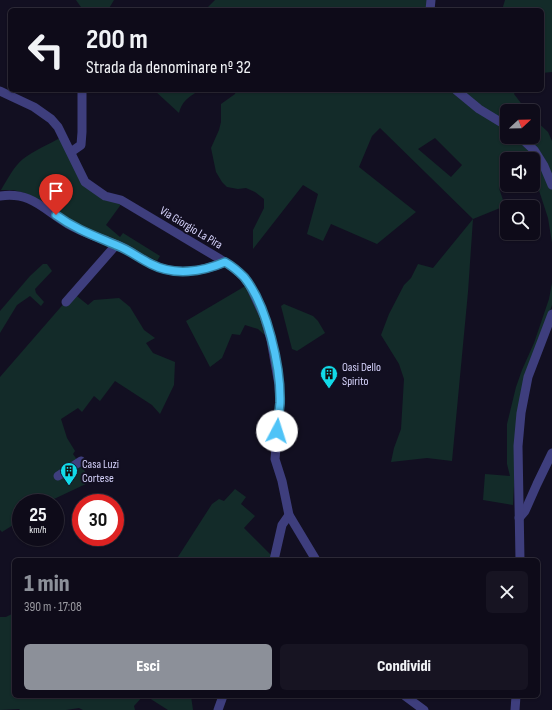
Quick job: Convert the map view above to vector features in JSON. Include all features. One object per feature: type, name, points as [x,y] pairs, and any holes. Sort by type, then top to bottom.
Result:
[{"type":"street","name":"Via Giorgio La Pira","points":[[0,91],[34,107],[51,119],[58,127],[84,182],[105,196],[121,200],[225,262],[236,270],[250,286],[264,316],[271,340],[276,368],[280,402],[275,459],[282,481],[289,515],[315,558]]},
{"type":"street","points":[[71,152],[81,145],[82,92]]},
{"type":"street","points":[[459,92],[500,122]]},
{"type":"street","points":[[528,144],[534,150],[544,166],[552,185]]},
{"type":"street","points":[[0,196],[16,195],[32,200],[82,231],[129,250],[151,264],[166,270],[180,272],[198,271],[225,262]]},
{"type":"street","points":[[66,302],[116,245]]},
{"type":"street","points":[[520,558],[518,446],[521,414],[528,377],[552,314]]},
{"type":"street","points":[[519,518],[525,511],[552,453]]},
{"type":"street","points":[[58,476],[81,461]]},
{"type":"street","points":[[274,558],[282,525],[289,515]]},
{"type":"street","points":[[218,710],[222,698]]},
{"type":"street","points":[[408,698],[424,710]]},
{"type":"street","points":[[515,710],[516,698]]},
{"type":"green space","points":[[76,0],[114,0],[109,8],[82,8]]},
{"type":"green space","points":[[215,0],[428,0],[433,8],[207,8]]},
{"type":"green space","points":[[505,0],[552,0],[552,72],[544,73],[544,8],[503,8]]},
{"type":"green space","points":[[156,92],[196,92],[184,102],[179,113]]},
{"type":"green space","points":[[236,92],[515,92],[514,94],[522,104],[500,104],[500,144],[540,144],[540,125],[548,132],[552,141],[552,243],[548,218],[540,192],[540,152],[500,152],[499,188],[503,200],[500,200],[500,208],[473,219],[380,128],[372,136],[359,167],[416,212],[377,244],[331,224],[323,241],[307,234],[318,194],[303,185],[253,249],[253,230],[264,208],[264,199],[255,192],[246,188],[238,189],[227,187],[216,172],[211,148],[221,122],[221,104],[235,94]],"holes":[[[435,138],[462,165],[451,177],[418,149]]]},
{"type":"green space","points":[[62,137],[83,182],[122,203],[106,225],[120,237],[123,233],[160,256],[157,261],[101,234],[83,228],[64,215],[25,193],[13,190],[1,190],[14,169],[23,159]]},
{"type":"green space","points":[[473,219],[468,292],[452,461],[427,458],[391,462],[401,429],[404,379],[399,364],[381,335],[389,314],[404,285],[411,278],[418,264],[433,268]]},
{"type":"green space","points":[[43,264],[47,264],[52,271],[35,289],[36,293],[44,302],[41,306],[30,296],[17,305],[0,333],[0,311],[30,276]]},
{"type":"green space","points":[[552,283],[552,305],[538,345],[517,429],[513,505],[483,500],[485,474],[510,476],[507,464],[507,424],[516,387],[534,343],[549,299]]},
{"type":"green space","points":[[247,285],[251,291],[268,338],[258,329],[245,325],[240,335],[232,334],[222,358],[210,367],[186,321]]},
{"type":"green space","points":[[73,293],[88,305],[94,300],[119,298],[130,307],[144,330],[155,338],[146,343],[153,353],[175,362],[174,385],[160,414],[152,405],[115,381],[100,401],[94,396],[82,412],[78,408],[61,419],[67,438],[75,451],[73,454],[88,476],[90,482],[64,494],[12,494],[12,526],[2,532],[0,530],[0,377]]},
{"type":"green space","points":[[284,304],[313,316],[318,321],[325,333],[297,351],[292,349],[281,306]]},
{"type":"green space","points":[[235,489],[246,497],[241,504],[255,516],[244,528],[272,556],[272,558],[177,558],[212,504],[219,499],[224,501]]},
{"type":"green space","points":[[12,614],[12,698],[141,698],[134,706],[135,710],[83,710],[79,708],[66,710],[0,710],[0,617],[6,617]]},
{"type":"green space","points":[[149,698],[191,698],[193,710],[168,710]]},
{"type":"place","name":"Oasi Dello Spirito","points":[[329,389]]},
{"type":"place","name":"Casa Luzi Cortese","points":[[69,486]]},
{"type":"route","points":[[56,215],[82,231],[129,250],[151,264],[166,270],[180,272],[198,271],[225,262],[243,276],[250,286],[264,316],[271,340],[279,385],[280,402],[277,431]]}]
